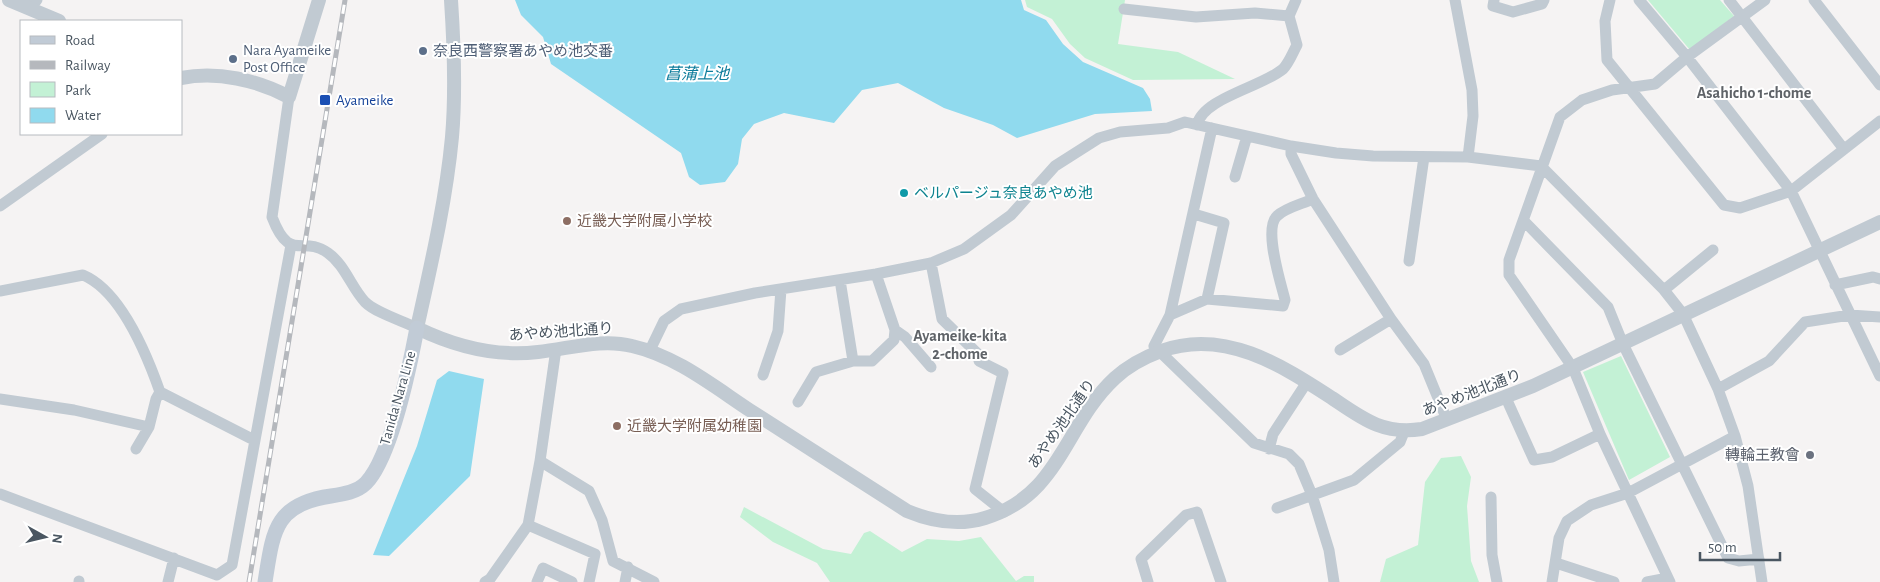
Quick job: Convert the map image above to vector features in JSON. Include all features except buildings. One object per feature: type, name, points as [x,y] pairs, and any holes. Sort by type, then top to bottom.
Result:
[{"type":"main road","name":"Tanida Nara Line","points":[[265,582],[274,536],[280,522],[291,508],[314,498],[345,494],[365,484],[372,476],[391,432],[417,328]]},
{"type":"street","points":[[9,0],[31,2],[58,20]]},
{"type":"street","points":[[0,491],[217,575],[232,565],[291,245],[279,234],[272,217],[289,97],[319,0]]},
{"type":"street","points":[[417,328],[441,215],[452,137],[454,75],[451,0]]},
{"type":"street","points":[[1197,125],[1198,117],[1208,109],[1265,81],[1285,68],[1297,45],[1289,16],[1296,0]]},
{"type":"street","points":[[1454,0],[1472,90],[1472,116],[1468,157]]},
{"type":"street","points":[[1494,0],[1493,6],[1512,12],[1542,4],[1544,0]]},
{"type":"street","points":[[1610,0],[1605,22],[1607,60],[1724,205],[1740,208],[1791,191],[1843,148],[1880,121]]},
{"type":"street","points":[[1639,0],[1687,57],[1791,191],[1880,376]]},
{"type":"street","points":[[1729,0],[1843,148]]},
{"type":"street","points":[[1648,582],[1669,580],[1600,434],[1573,368],[1509,275],[1510,260],[1541,166],[1560,117],[1582,100],[1612,90],[1632,89],[1655,84],[1687,57],[1743,18],[1765,0]]},
{"type":"street","points":[[1814,0],[1880,85]]},
{"type":"street","points":[[1124,9],[1196,17],[1255,13],[1289,16]]},
{"type":"street","points":[[182,78],[233,77],[270,87],[289,97]]},
{"type":"street","points":[[650,350],[664,321],[681,309],[931,263],[964,249],[1011,215],[1055,166],[1099,138],[1120,132],[1168,128],[1184,122],[1290,146],[1373,156],[1468,157],[1541,166],[1664,290],[1683,314],[1718,389],[1735,436],[1748,486],[1762,582]]},
{"type":"street","points":[[1212,128],[1170,315],[1154,346],[1254,443],[1289,454],[1300,464],[1329,550],[1334,582]]},
{"type":"street","points":[[0,206],[101,135]]},
{"type":"street","points":[[1235,176],[1248,136]]},
{"type":"street","points":[[1290,146],[1291,154],[1313,199],[1391,319],[1424,364],[1447,420]]},
{"type":"street","points":[[1409,262],[1424,157]]},
{"type":"street","points":[[1170,315],[1207,299],[1283,306],[1285,300],[1272,243],[1273,222],[1278,215],[1313,199]]},
{"type":"street","points":[[1194,214],[1224,223],[1207,299]]},
{"type":"street","points":[[1524,221],[1608,307],[1623,344],[1728,558],[1739,561],[1759,559]]},
{"type":"street","name":"あやめ池北通り","points":[[291,245],[321,249],[337,261],[366,302],[438,338],[479,349],[510,353],[614,343],[650,350],[697,376],[907,511],[935,520],[961,522],[976,521],[1004,512],[1022,501],[1037,488],[1053,468],[1096,400],[1116,378],[1142,360],[1160,352],[1190,344],[1227,346],[1266,359],[1307,382],[1375,426],[1404,432],[1422,429],[1506,398],[1573,368],[1820,248],[1880,222]]},
{"type":"street","points":[[1664,290],[1713,250]]},
{"type":"street","points":[[931,263],[942,318],[978,354],[979,361],[1003,373],[975,489],[1004,512]]},
{"type":"street","points":[[876,274],[890,322],[895,330],[905,337],[930,367]]},
{"type":"street","points":[[0,291],[83,275],[94,279],[110,296],[124,316],[149,359],[160,392],[254,440]]},
{"type":"street","points":[[1835,285],[1873,277],[1880,279]]},
{"type":"street","points":[[840,280],[853,361]]},
{"type":"street","points":[[763,375],[778,331],[782,289]]},
{"type":"street","points":[[1718,389],[1769,362],[1805,322],[1850,315],[1880,316]]},
{"type":"street","points":[[1340,350],[1391,319]]},
{"type":"street","points":[[798,402],[816,372],[853,361],[872,361],[894,340],[895,330]]},
{"type":"street","points":[[485,582],[490,579],[528,525],[540,461],[556,349]]},
{"type":"street","points":[[1269,448],[1273,434],[1307,382]]},
{"type":"street","points":[[136,449],[148,427],[156,399],[160,392]]},
{"type":"street","points":[[1506,398],[1534,460],[1552,457],[1600,434]]},
{"type":"street","points":[[0,399],[74,410],[148,427]]},
{"type":"street","points":[[1277,508],[1354,480],[1400,442],[1404,432]]},
{"type":"street","points":[[1552,582],[1559,538],[1567,521],[1591,505],[1628,493],[1735,436]]},
{"type":"street","points":[[540,461],[589,491],[602,520],[613,561],[654,582]]},
{"type":"street","points":[[1491,497],[1492,555],[1497,582]]},
{"type":"street","points":[[1148,582],[1141,559],[1186,515],[1197,512],[1221,582]]},
{"type":"street","points":[[528,525],[595,554],[589,582]]},
{"type":"street","points":[[168,582],[174,558]]},
{"type":"street","points":[[1556,563],[1614,582]]},
{"type":"street","points":[[625,582],[628,567]]},
{"type":"street","points":[[537,582],[543,568],[572,582]]},
{"type":"green space","points":[[1025,0],[1125,0],[1118,44],[1178,52],[1235,79],[1133,80],[1085,58],[1070,44],[1052,19],[1027,7]]},
{"type":"green space","points":[[1648,0],[1720,0],[1734,16],[1690,50]]},
{"type":"green space","points":[[1621,356],[1670,457],[1629,480],[1583,372]]},
{"type":"green space","points":[[1461,456],[1471,477],[1467,506],[1471,561],[1479,582],[1380,582],[1386,559],[1418,545],[1425,482],[1441,458]]},
{"type":"green space","points":[[744,507],[823,549],[851,554],[864,533],[870,531],[902,552],[927,539],[959,541],[981,537],[1016,581],[1024,576],[1034,576],[1034,582],[830,582],[817,563],[773,542],[740,517]]},
{"type":"water","name":"菖蒲上池","points":[[515,0],[1021,0],[1024,10],[1046,20],[1063,44],[1083,62],[1143,88],[1150,99],[1152,111],[1095,114],[1017,138],[993,125],[944,108],[898,83],[862,90],[834,123],[784,113],[754,124],[742,139],[738,164],[725,182],[700,185],[689,177],[681,153],[551,64],[543,37],[521,15]]},
{"type":"water","points":[[449,371],[484,379],[470,476],[389,556],[373,555],[417,446],[437,380]]},
{"type":"railway","points":[[249,582],[345,0]]},
{"type":"place","name":"奈良西警察署あやめ池交番","points":[[423,51]]},
{"type":"place","name":"Nara Ayameike Post Office","points":[[233,59]]},
{"type":"place","name":"Ayameike","points":[[325,100]]},
{"type":"place","name":"ベルパージュ奈良あやめ池","points":[[904,193]]},
{"type":"place","name":"近畿大学附属小学校","points":[[567,221]]},
{"type":"place","name":"近畿大学附属幼稚園","points":[[617,426]]},
{"type":"place","name":"轉輪王教會","points":[[1810,455]]},
{"type":"district","name":"Asahicho 1-chome","points":[[1754,93]]},
{"type":"district","name":"Ayameike-kita 2-chome","points":[[960,345]]}]
